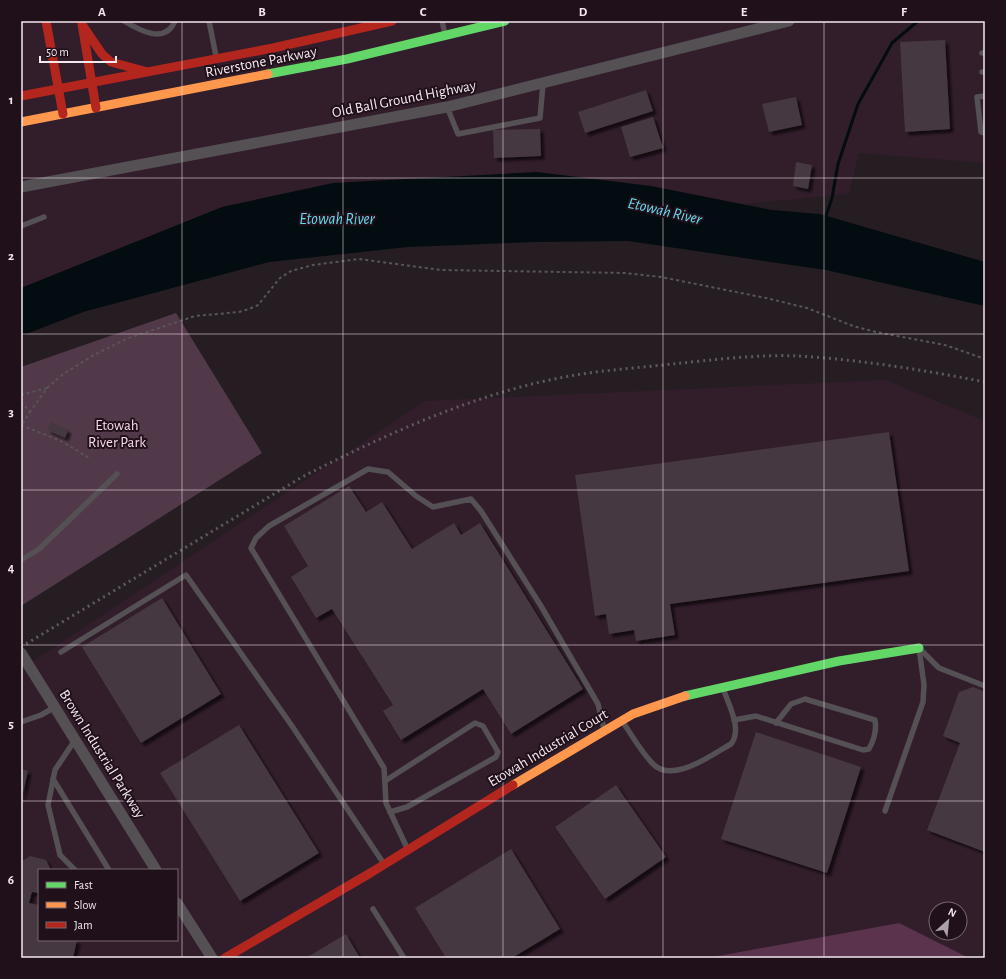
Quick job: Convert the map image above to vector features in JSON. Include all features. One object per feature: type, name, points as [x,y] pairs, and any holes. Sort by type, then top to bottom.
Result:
[{"type":"main road","points":[[46,21],[63,114]]},
{"type":"main road","name":"Riverstone Parkway","points":[[21,96],[217,58],[356,25],[392,21]]},
{"type":"main road","name":"Riverstone Parkway","points":[[21,122],[272,74],[445,36],[465,28],[505,21]]},
{"type":"main road","points":[[82,24],[102,54],[111,62],[148,72]]},
{"type":"main road","points":[[82,24],[96,108]]},
{"type":"main road","name":"Etowah Industrial Court","points":[[225,958],[408,850],[570,750],[633,714],[686,696],[722,687],[839,661],[919,648]]},
{"type":"street","name":"Old Ball Ground Highway","points":[[21,187],[447,107],[789,21]]},
{"type":"street","name":"Brown Industrial Parkway","points":[[21,653],[155,869]]},
{"type":"street","points":[[178,905],[212,958]]},
{"type":"lane","points":[[124,21],[142,32],[160,34],[168,30],[175,21]]},
{"type":"lane","points":[[209,21],[217,58]]},
{"type":"lane","points":[[442,21],[445,36]]},
{"type":"lane","points":[[447,107],[458,134],[540,118],[543,84]]},
{"type":"lane","points":[[985,96],[977,97],[981,132],[985,133]]},
{"type":"lane","points":[[21,226],[44,217]]},
{"type":"lane","points":[[408,850],[386,803],[384,768],[251,548],[256,538],[270,526],[368,469],[388,472],[416,496],[433,508],[471,499],[481,511],[541,606],[598,704],[604,731]]},
{"type":"lane","points":[[21,560],[39,549],[117,474]]},
{"type":"lane","points":[[61,652],[186,575],[292,726],[384,864]]},
{"type":"lane","points":[[919,648],[939,668],[985,686]]},
{"type":"lane","points":[[885,810],[923,702],[924,685],[919,648]]},
{"type":"lane","points":[[622,721],[652,763],[664,771],[671,772],[680,770],[731,744],[736,733],[734,720],[722,687]]},
{"type":"lane","points":[[734,720],[756,716],[776,723],[863,750],[869,749],[873,742],[876,728],[875,720],[805,699],[791,704],[776,723]]},
{"type":"lane","points":[[21,722],[41,715],[54,707]]},
{"type":"lane","points":[[385,781],[475,723],[483,726],[498,752],[496,756],[407,807],[390,812]]},
{"type":"lane","points":[[74,869],[60,855],[48,805],[55,770],[75,740]]},
{"type":"lane","points":[[53,779],[108,869]]},
{"type":"lane","points":[[373,909],[404,958]]},
{"type":"path","points":[[91,459],[61,442],[21,425],[47,388],[62,375],[92,356],[126,340],[195,316],[239,312],[249,309],[258,304],[280,278],[291,271],[313,265],[359,259],[441,270],[625,273],[661,277],[766,298],[807,308],[860,328],[945,345],[985,359]]},
{"type":"path","points":[[21,395],[47,388]]},
{"type":"path","points":[[21,402],[30,412]]},
{"type":"shaded area","points":[[21,21],[985,21],[985,163],[859,153],[849,194],[604,217],[479,204],[21,301]]},
{"type":"shaded area","points":[[885,380],[985,421],[985,958],[969,958],[935,941],[968,941],[968,901],[928,901],[928,938],[899,923],[707,958],[21,958],[21,669],[425,401]]},
{"type":"shaded area","points":[[899,923],[928,938],[928,941],[935,941],[969,958],[707,958]]},
{"type":"green space","name":"Etowah River Park","points":[[176,313],[262,453],[21,606],[21,367]]},
{"type":"water","name":"Etowah River","points":[[537,172],[651,186],[772,210],[820,214],[985,262],[985,306],[826,270],[628,241],[536,242],[408,247],[269,262],[83,312],[21,336],[21,288],[222,207],[333,183]]},
{"type":"building","points":[[945,40],[950,129],[905,132],[900,42]]},
{"type":"building","points":[[646,90],[653,111],[585,133],[578,112]]},
{"type":"building","points":[[796,97],[802,125],[769,132],[762,104]]},
{"type":"building","points":[[653,117],[663,148],[630,157],[621,127]]},
{"type":"building","points":[[540,129],[541,156],[494,158],[493,130]]},
{"type":"building","points":[[796,162],[812,165],[808,189],[793,186]]},
{"type":"building","points":[[51,422],[68,430],[65,438],[47,430]]},
{"type":"building","points":[[889,432],[909,571],[670,604],[675,635],[636,641],[634,630],[609,634],[606,614],[595,616],[575,475]]},
{"type":"building","points":[[349,486],[366,512],[382,502],[412,549],[454,523],[461,535],[480,523],[583,689],[511,734],[483,689],[401,740],[383,711],[393,705],[332,609],[316,618],[291,577],[308,566],[284,526]]},
{"type":"building","points":[[162,598],[221,694],[141,743],[82,647]]},
{"type":"building","points":[[973,687],[985,692],[985,852],[927,830],[960,743],[943,736],[959,692]]},
{"type":"building","points":[[239,725],[319,853],[240,901],[160,773]]},
{"type":"building","points":[[756,732],[861,767],[827,873],[721,839]]},
{"type":"building","points":[[21,769],[28,771],[22,797],[21,797]]},
{"type":"building","points":[[616,785],[666,857],[605,899],[555,827]]},
{"type":"building","points":[[511,849],[560,929],[512,958],[446,958],[415,908]]},
{"type":"building","points":[[30,856],[46,860],[50,869],[38,869],[38,893],[32,892],[29,903],[38,905],[38,941],[77,941],[73,958],[21,958],[21,862]]},
{"type":"building","points":[[346,934],[360,958],[306,958]]},
{"type":"waterway","points":[[826,216],[832,198],[838,164],[858,104],[892,43],[918,21]]},
{"type":"railway","points":[[21,647],[302,477],[333,461],[432,417],[466,404],[535,383],[595,372],[719,359],[768,356],[799,356],[869,363],[985,382]]},
{"type":"traffic: fast","points":[[268,74],[347,59],[505,21]]},
{"type":"traffic: fast","points":[[685,696],[839,661],[919,648]]},
{"type":"traffic: slow","points":[[21,122],[268,74]]},
{"type":"traffic: slow","points":[[513,785],[633,714],[685,696]]},
{"type":"traffic: jam","points":[[46,21],[63,114]]},
{"type":"traffic: jam","points":[[21,96],[273,48],[392,21]]},
{"type":"traffic: jam","points":[[82,24],[96,108]]},
{"type":"traffic: jam","points":[[83,26],[102,54],[111,62],[144,71]]},
{"type":"traffic: jam","points":[[225,958],[372,872],[513,785]]}]
